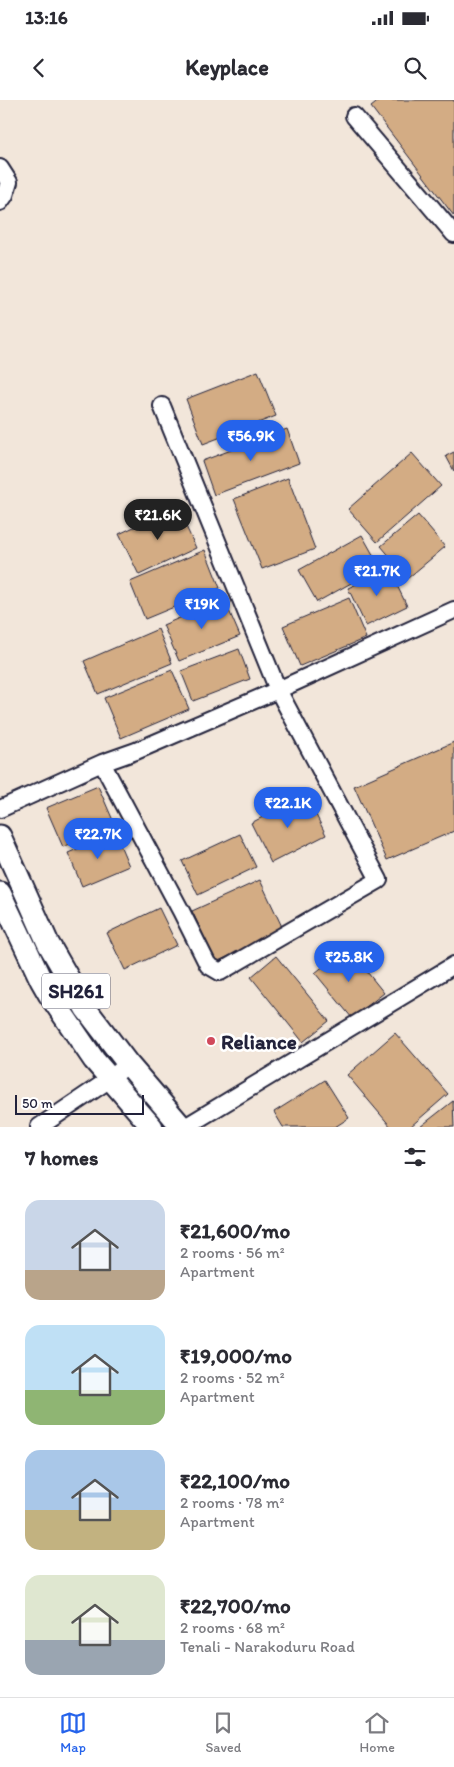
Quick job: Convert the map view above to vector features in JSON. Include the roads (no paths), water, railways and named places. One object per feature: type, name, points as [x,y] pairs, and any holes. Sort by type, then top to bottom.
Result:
[{"type":"main road","name":"SH261","points":[[0,836],[48,943],[86,1009],[128,1064],[184,1127]]},
{"type":"main road","name":"SH261","points":[[0,894],[40,980],[94,1060],[152,1127]]},
{"type":"street","points":[[354,116],[454,234]]},
{"type":"street","points":[[0,168],[9,182],[8,188],[0,202]]},
{"type":"street","points":[[102,763],[181,911],[208,966],[220,972],[379,880],[278,690],[162,406]]},
{"type":"street","points":[[0,809],[102,763],[136,751],[278,690],[454,610]]},
{"type":"street","points":[[184,1127],[454,966]]},
{"type":"street","points":[[39,1127],[110,1079],[128,1064]]},
{"type":"place","name":"Reliance","points":[[211,1041]]}]
